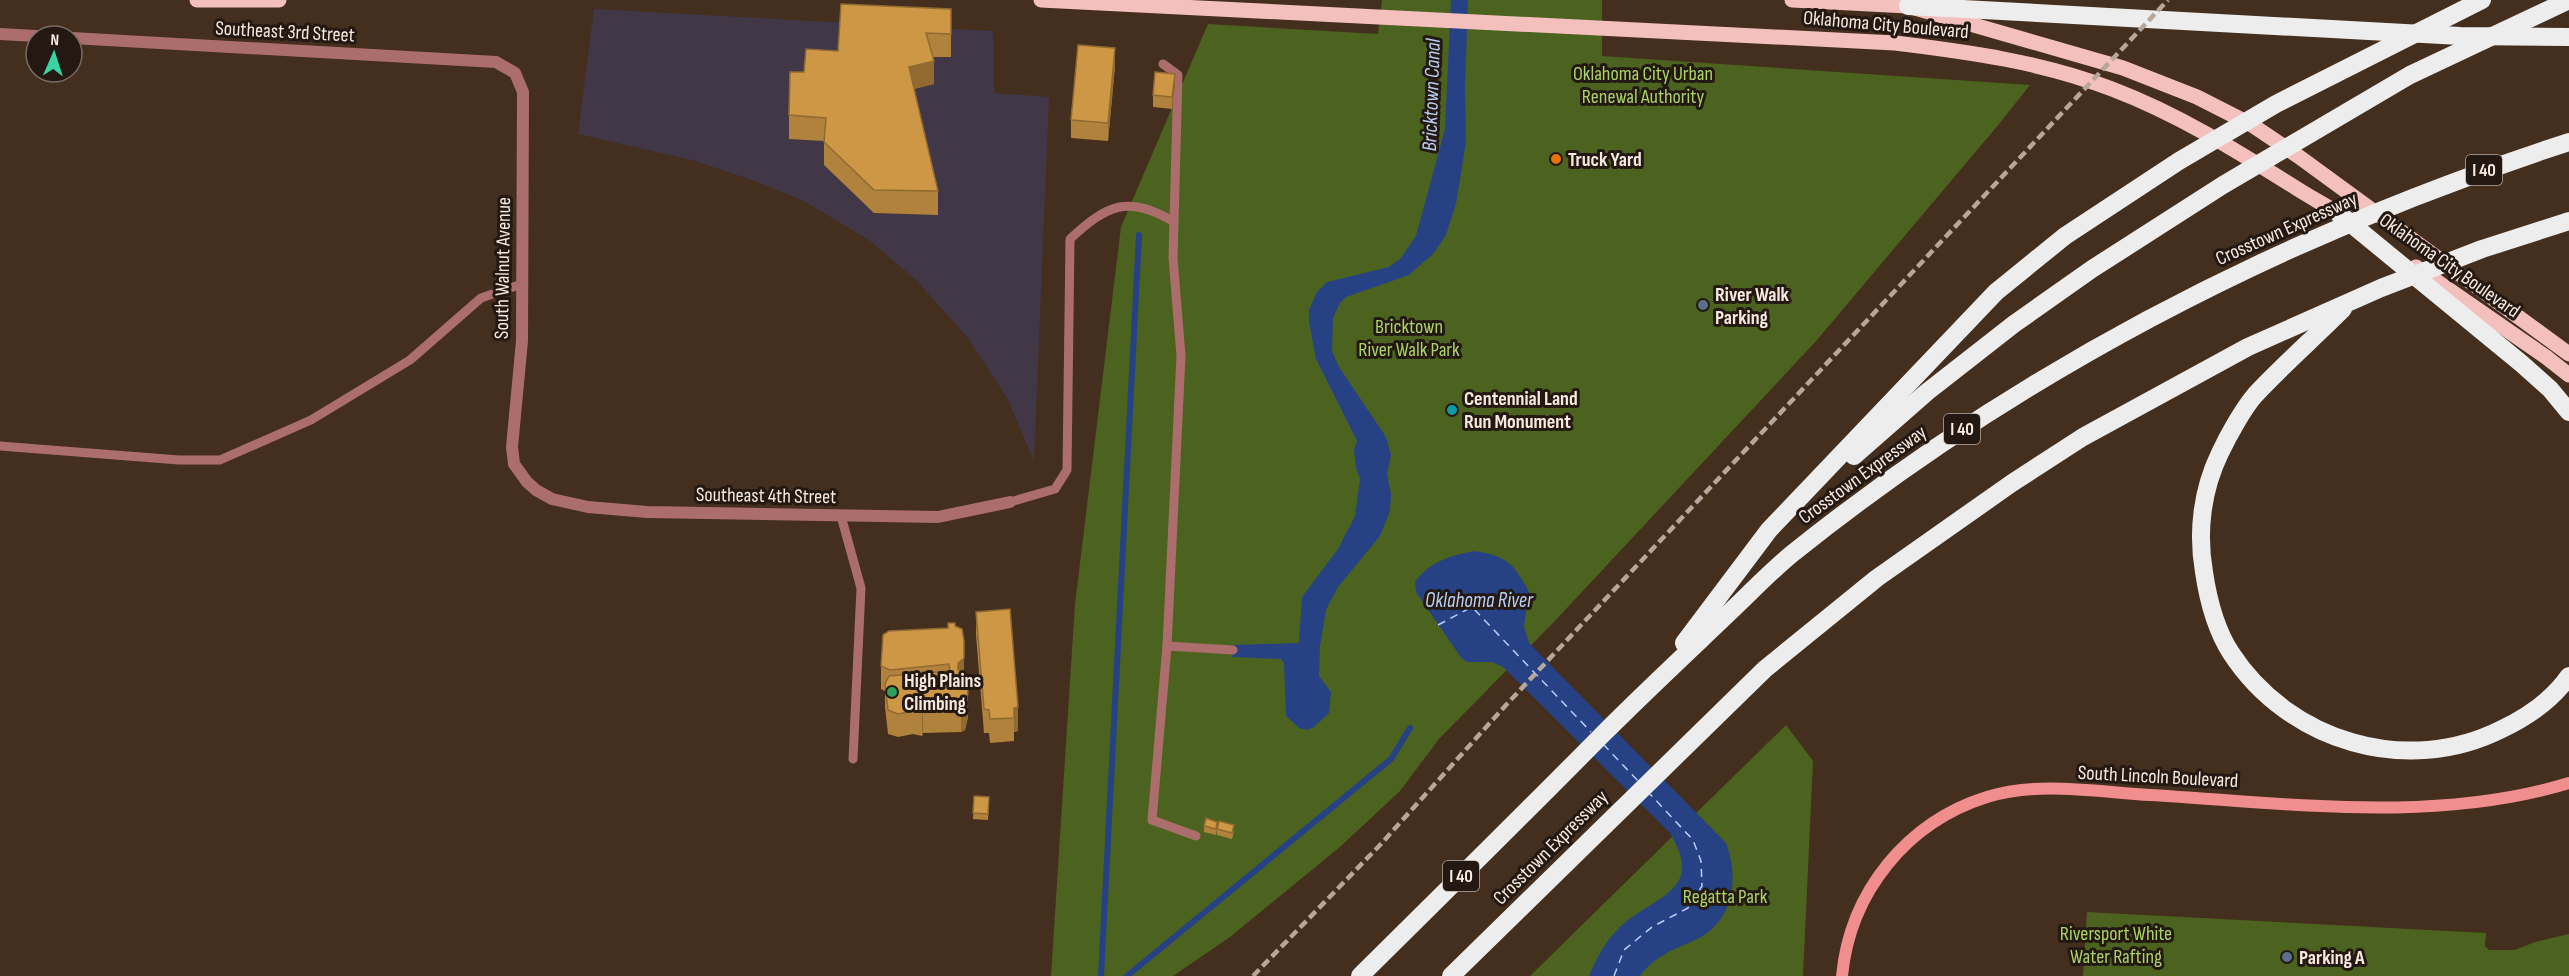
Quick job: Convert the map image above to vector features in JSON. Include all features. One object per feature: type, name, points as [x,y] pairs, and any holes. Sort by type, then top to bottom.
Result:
[{"type":"highway","points":[[1908,6],[2048,0]]},
{"type":"highway","points":[[1655,682],[1769,530],[1996,292],[2065,236],[2179,161],[2276,104],[2482,0]]},
{"type":"highway","points":[[1769,530],[1927,392],[2014,324],[2092,269],[2223,185],[2410,75],[2569,0]]},
{"type":"highway","points":[[1908,6],[2460,36],[2565,37]]},
{"type":"highway","name":"Crosstown Expressway","points":[[1360,976],[1655,682],[1791,555],[1953,435],[2060,367],[2141,322],[2294,249],[2402,201],[2464,177],[2569,142]]},
{"type":"highway","points":[[2338,213],[2522,364],[2550,389],[2569,412]]},
{"type":"highway","name":"Crosstown Expressway","points":[[1451,976],[1765,669],[1878,578],[2012,483],[2083,437],[2248,347],[2482,249],[2569,221]]},
{"type":"highway","points":[[2351,302],[2254,397],[2220,454],[2207,488],[2202,514],[2200,548],[2205,585],[2214,618],[2230,653],[2259,688],[2308,726],[2362,747],[2391,750],[2455,746],[2488,736],[2538,707],[2569,676]]},
{"type":"main road","points":[[197,0],[279,0]]},
{"type":"main road","name":"Oklahoma City Boulevard","points":[[1041,0],[1895,43],[1980,53],[2048,69],[2112,89],[2160,110],[2237,150],[2338,213],[2569,375]]},
{"type":"main road","name":"Oklahoma City Boulevard","points":[[1792,0],[1908,6],[2123,68],[2197,97],[2252,125],[2417,241],[2565,350]]},
{"type":"main road","name":"South Lincoln Boulevard","points":[[1842,976],[1850,932],[1859,909],[1870,886],[1887,863],[1928,826],[1988,796],[2044,789],[2363,807],[2432,806],[2542,791],[2569,783]]},
{"type":"street","points":[[0,34],[24,35]]},
{"type":"street","name":"Southeast 3rd Street","points":[[84,39],[496,62]]},
{"type":"street","name":"South Walnut Avenue","points":[[496,62],[515,73],[523,92],[522,341],[512,447],[514,464],[527,482]]},
{"type":"street","name":"Southeast 4th Street","points":[[527,482],[552,499],[588,507],[648,512],[938,517],[1010,502]]},
{"type":"lane","points":[[1163,64],[1178,75],[1173,258],[1181,356],[1167,646],[1152,820],[1196,836]]},
{"type":"lane","points":[[1010,502],[1055,489],[1067,470],[1070,238],[1095,216],[1125,205],[1154,210],[1174,222]]},
{"type":"lane","points":[[0,446],[179,460],[220,460],[311,420],[410,360],[481,298],[522,284]]},
{"type":"lane","points":[[841,516],[861,588],[853,759]]},
{"type":"lane","points":[[1167,646],[1233,650]]},
{"type":"shaded area","points":[[594,9],[993,31],[994,93],[1049,97],[1034,461],[1007,398],[968,338],[917,281],[869,240],[804,201],[752,180],[692,160],[578,134]]},
{"type":"green space","name":"Bricktown River Walk Park","points":[[1382,0],[1602,0],[1602,56],[2030,85],[1817,340],[1552,624],[1439,739],[1400,791],[1341,846],[1230,937],[1173,976],[1051,976],[1075,604],[1121,227],[1208,24],[1378,34]]},
{"type":"green space","name":"Regatta Park","points":[[1786,725],[1813,761],[1803,976],[1530,976]]},
{"type":"green space","name":"Riversport White Water Rafting","points":[[2087,912],[2486,933],[2485,946],[2489,950],[2515,950],[2535,942],[2569,934],[2569,976],[2083,976]]},
{"type":"water","points":[[1451,0],[1468,0],[1466,142],[1456,204],[1446,235],[1434,253],[1409,275],[1346,297],[1340,303],[1333,318],[1332,351],[1339,367],[1386,437],[1391,455],[1387,474],[1391,494],[1390,511],[1380,536],[1338,587],[1326,610],[1320,646],[1319,676],[1331,692],[1329,713],[1314,727],[1307,730],[1299,728],[1286,716],[1284,663],[1281,659],[1232,657],[1233,645],[1299,643],[1302,597],[1338,549],[1355,516],[1360,479],[1354,450],[1357,441],[1316,359],[1309,310],[1317,292],[1327,282],[1389,267],[1400,259],[1416,236],[1445,129]]},
{"type":"water","name":"Oklahoma River","points":[[1475,551],[1502,559],[1514,568],[1524,582],[1529,592],[1524,627],[1529,643],[1726,843],[1730,857],[1732,886],[1725,912],[1717,924],[1706,933],[1664,955],[1645,969],[1640,976],[1589,976],[1602,949],[1616,931],[1672,890],[1679,880],[1682,867],[1679,852],[1669,832],[1503,667],[1492,662],[1467,662],[1462,659],[1416,592],[1415,582],[1434,564],[1449,557]]},
{"type":"building","points":[[841,4],[951,9],[951,34],[926,33],[934,61],[909,67],[938,191],[874,190],[824,142],[826,118],[789,115],[790,72],[804,72],[806,49],[838,51]]},
{"type":"building","points":[[1078,45],[1115,48],[1108,123],[1071,120]]},
{"type":"building","points":[[1155,72],[1175,74],[1172,97],[1153,95]]},
{"type":"building","points":[[1010,609],[1018,707],[1014,708],[1014,718],[990,719],[989,710],[984,709],[976,612]]},
{"type":"building","points":[[948,623],[955,623],[955,626],[962,629],[964,658],[958,663],[958,670],[964,671],[966,676],[968,693],[965,706],[923,709],[922,712],[898,714],[888,710],[885,684],[889,676],[950,671],[949,664],[890,670],[881,666],[883,635],[889,631],[948,628]]},
{"type":"building","points":[[974,796],[989,797],[988,814],[973,813]]},
{"type":"building","points":[[1206,818],[1217,822],[1216,829],[1204,826]]},
{"type":"building","points":[[1219,821],[1234,825],[1232,833],[1217,829]]},
{"type":"waterway","points":[[1101,976],[1139,235]]},
{"type":"waterway","points":[[1127,976],[1391,759],[1410,728]]},
{"type":"ferry route","points":[[1438,625],[1472,607],[1591,732]]},
{"type":"ferry route","points":[[1603,744],[1639,782]]},
{"type":"ferry route","points":[[1614,976],[1624,950],[1652,927],[1688,908],[1702,886],[1701,861],[1693,840],[1650,794]]},
{"type":"railway","points":[[1253,976],[1380,845],[1506,705],[2168,0]]},
{"type":"place","name":"Truck Yard","points":[[1556,159]]},
{"type":"place","name":"River Walk Parking","points":[[1703,305]]},
{"type":"place","name":"Centennial Land Run Monument","points":[[1452,410]]},
{"type":"place","name":"High Plains Climbing","points":[[892,692]]},
{"type":"place","name":"Parking A","points":[[2287,957]]},
{"type":"park label","name":"Oklahoma City Urban Renewal Authority","points":[[1643,84]]},
{"type":"water label","name":"Bricktown Canal","points":[[1431,95]]}]
